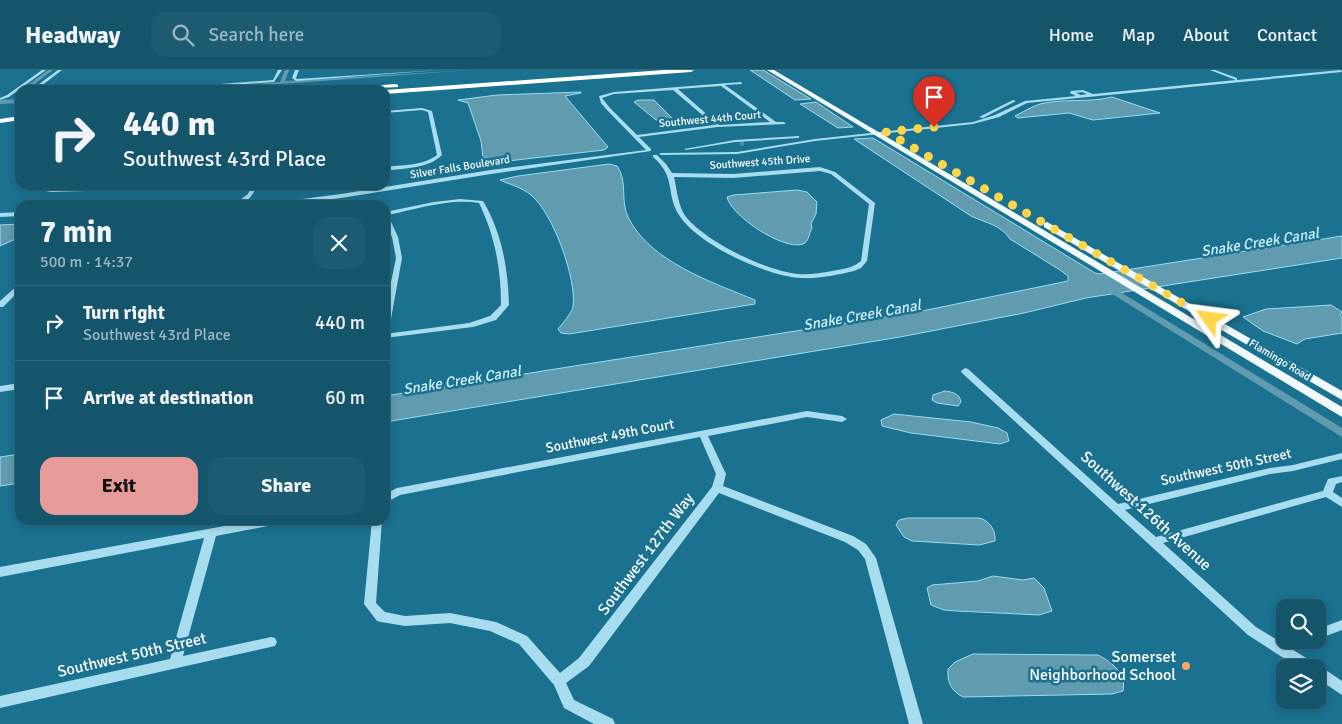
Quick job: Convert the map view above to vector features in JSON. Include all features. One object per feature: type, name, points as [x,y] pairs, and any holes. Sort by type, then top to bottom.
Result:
[{"type":"highway","points":[[390,87],[619,70]]},
{"type":"highway","points":[[390,92],[691,70]]},
{"type":"highway","points":[[0,121],[15,119]]},
{"type":"highway","points":[[0,126],[15,124]]},
{"type":"main road","points":[[770,70],[1028,214]]},
{"type":"main road","points":[[776,70],[878,131]]},
{"type":"main road","name":"Flamingo Road","points":[[878,131],[1342,412]]},
{"type":"main road","name":"Flamingo Road","points":[[1037,219],[1342,396]]},
{"type":"street","points":[[22,85],[44,70]]},
{"type":"street","points":[[40,85],[60,70]]},
{"type":"street","points":[[216,85],[274,81],[280,70]]},
{"type":"street","points":[[297,70],[294,78],[296,80],[438,70]]},
{"type":"street","points":[[1214,70],[1223,70]]},
{"type":"street","points":[[1214,70],[1236,79]]},
{"type":"street","points":[[878,131],[973,123],[997,116],[1017,105],[1035,100],[1332,70]]},
{"type":"street","points":[[878,131],[970,120],[984,116],[1008,103],[1071,92],[1092,95],[1342,71]]},
{"type":"street","points":[[671,175],[638,136],[616,117],[600,99],[603,95],[741,83]]},
{"type":"street","points":[[722,85],[774,123]]},
{"type":"street","points":[[674,88],[718,126]]},
{"type":"street","points":[[1,99],[15,90]]},
{"type":"street","points":[[1008,103],[1017,105]]},
{"type":"street","points":[[390,112],[426,110],[432,113],[440,155],[426,162],[390,168]]},
{"type":"street","name":"Southwest 44th Court","points":[[638,136],[718,126],[784,123]]},
{"type":"street","name":"Silver Falls Boulevard","points":[[390,188],[550,163],[653,153],[727,143],[878,131]]},
{"type":"street","name":"Silver Falls Boulevard","points":[[653,153],[737,153],[878,131]]},
{"type":"street","name":"Silver Falls Boulevard","points":[[727,143],[767,142],[794,138]]},
{"type":"street","name":"Southwest 45th Drive","points":[[820,169],[833,173],[872,203],[864,261],[860,267],[851,270],[798,276],[788,275],[749,261],[716,245],[684,219],[676,204],[671,175],[733,176],[820,169]]},
{"type":"street","points":[[242,200],[250,195],[252,190]]},
{"type":"street","name":"Silver Falls Boulevard","points":[[303,200],[379,190]]},
{"type":"street","points":[[250,195],[251,200]]},
{"type":"street","points":[[390,213],[473,200],[481,202],[488,213],[505,277],[505,305],[494,318],[470,325],[390,335]]},
{"type":"street","points":[[0,215],[15,214]]},
{"type":"street","points":[[390,226],[395,237],[399,258],[390,304]]},
{"type":"street","points":[[0,305],[15,291]]},
{"type":"street","name":"Southwest 126th Avenue","points":[[965,371],[1252,631],[1276,645]]},
{"type":"street","points":[[0,389],[15,387]]},
{"type":"street","name":"Southwest 49th Court","points":[[390,496],[397,492],[807,414],[842,419]]},
{"type":"street","points":[[703,434],[722,474],[717,488],[849,539],[862,547],[870,558],[916,724]]},
{"type":"street","name":"Southwest 50th Street","points":[[1117,508],[1270,471],[1293,468],[1342,456]]},
{"type":"street","points":[[1327,493],[1332,481],[1342,479]]},
{"type":"street","name":"Southwest 127th Way","points":[[559,681],[584,662],[717,488]]},
{"type":"street","points":[[1153,542],[1327,493],[1342,503]]},
{"type":"street","points":[[0,572],[252,525]]},
{"type":"street","points":[[376,525],[370,604],[381,617],[405,620],[450,618],[492,626],[523,640],[559,681],[569,704],[608,724]]},
{"type":"street","points":[[175,663],[211,533]]},
{"type":"street","points":[[1326,631],[1342,625]]},
{"type":"street","name":"Southwest 50th Street","points":[[0,702],[271,642]]},
{"type":"street","name":"Southwest 126th Avenue","points":[[1282,649],[1297,659]]},
{"type":"street","points":[[1326,678],[1342,689]]},
{"type":"water","points":[[750,70],[763,70],[811,99],[795,100]]},
{"type":"water","points":[[581,92],[565,96],[608,147],[604,150],[499,162],[483,157],[481,141],[468,103],[458,100],[497,95]]},
{"type":"water","points":[[1112,97],[1160,113],[1093,120],[1069,113],[1018,118],[1015,116],[1037,105],[1049,102],[1094,100]]},
{"type":"water","points":[[638,100],[654,100],[673,119],[671,121],[656,120],[634,102]]},
{"type":"water","points":[[816,102],[853,127],[838,128],[800,104]]},
{"type":"water","points":[[873,138],[1095,273],[1100,274],[1342,236],[1342,258],[1086,298],[1024,313],[900,337],[390,421],[390,395],[922,311],[1068,281],[1068,276],[1010,239],[998,227],[971,216],[854,139]]},
{"type":"water","points":[[609,164],[617,166],[620,172],[624,204],[628,217],[638,233],[651,246],[684,269],[755,300],[755,304],[569,334],[561,333],[558,329],[573,307],[571,280],[562,247],[547,216],[531,195],[520,188],[500,180]]},
{"type":"water","points":[[797,190],[807,192],[817,202],[816,214],[811,224],[812,228],[808,239],[803,244],[794,245],[759,230],[738,213],[727,197],[734,195]]},
{"type":"water","points":[[15,224],[15,239],[0,246],[0,225]]},
{"type":"water","points":[[1331,305],[1342,312],[1340,316],[1342,317],[1342,333],[1305,339],[1297,344],[1263,331],[1243,317],[1266,309]]},
{"type":"water","points":[[945,391],[958,395],[961,402],[958,406],[937,403],[932,400],[933,395]]},
{"type":"water","points":[[894,414],[971,422],[998,428],[1007,433],[1009,441],[1000,444],[911,433],[882,426],[881,420]]},
{"type":"water","points":[[15,455],[15,484],[0,486],[0,457]]},
{"type":"water","points":[[908,518],[979,518],[991,526],[995,541],[979,545],[912,541],[904,537],[896,525],[899,520]]},
{"type":"water","points":[[993,576],[1023,580],[1034,578],[1044,588],[1052,611],[1039,615],[957,611],[944,610],[931,605],[927,588],[932,585],[978,581]]},
{"type":"water","points":[[973,654],[1098,655],[1113,665],[1121,674],[1124,685],[1123,691],[1112,694],[963,697],[955,692],[951,686],[948,678],[948,669],[955,662]]},
{"type":"waterway","points":[[31,85],[51,70]]},
{"type":"waterway","points":[[282,83],[287,70]]},
{"type":"waterway","points":[[282,83],[469,70]]},
{"type":"waterway","points":[[251,85],[282,83]]},
{"type":"waterway","points":[[0,102],[15,101]]},
{"type":"waterway","points":[[1104,285],[1342,433]]},
{"type":"place","name":"Somerset Neighborhood School","points":[[1186,666]]},
{"type":"route","points":[[934,127],[886,132],[1210,319]]},
{"type":"water label","name":"Snake Creek Canal","points":[[1260,242]]},
{"type":"water label","name":"Snake Creek Canal","points":[[862,315]]},
{"type":"water label","name":"Snake Creek Canal","points":[[462,380]]}]
